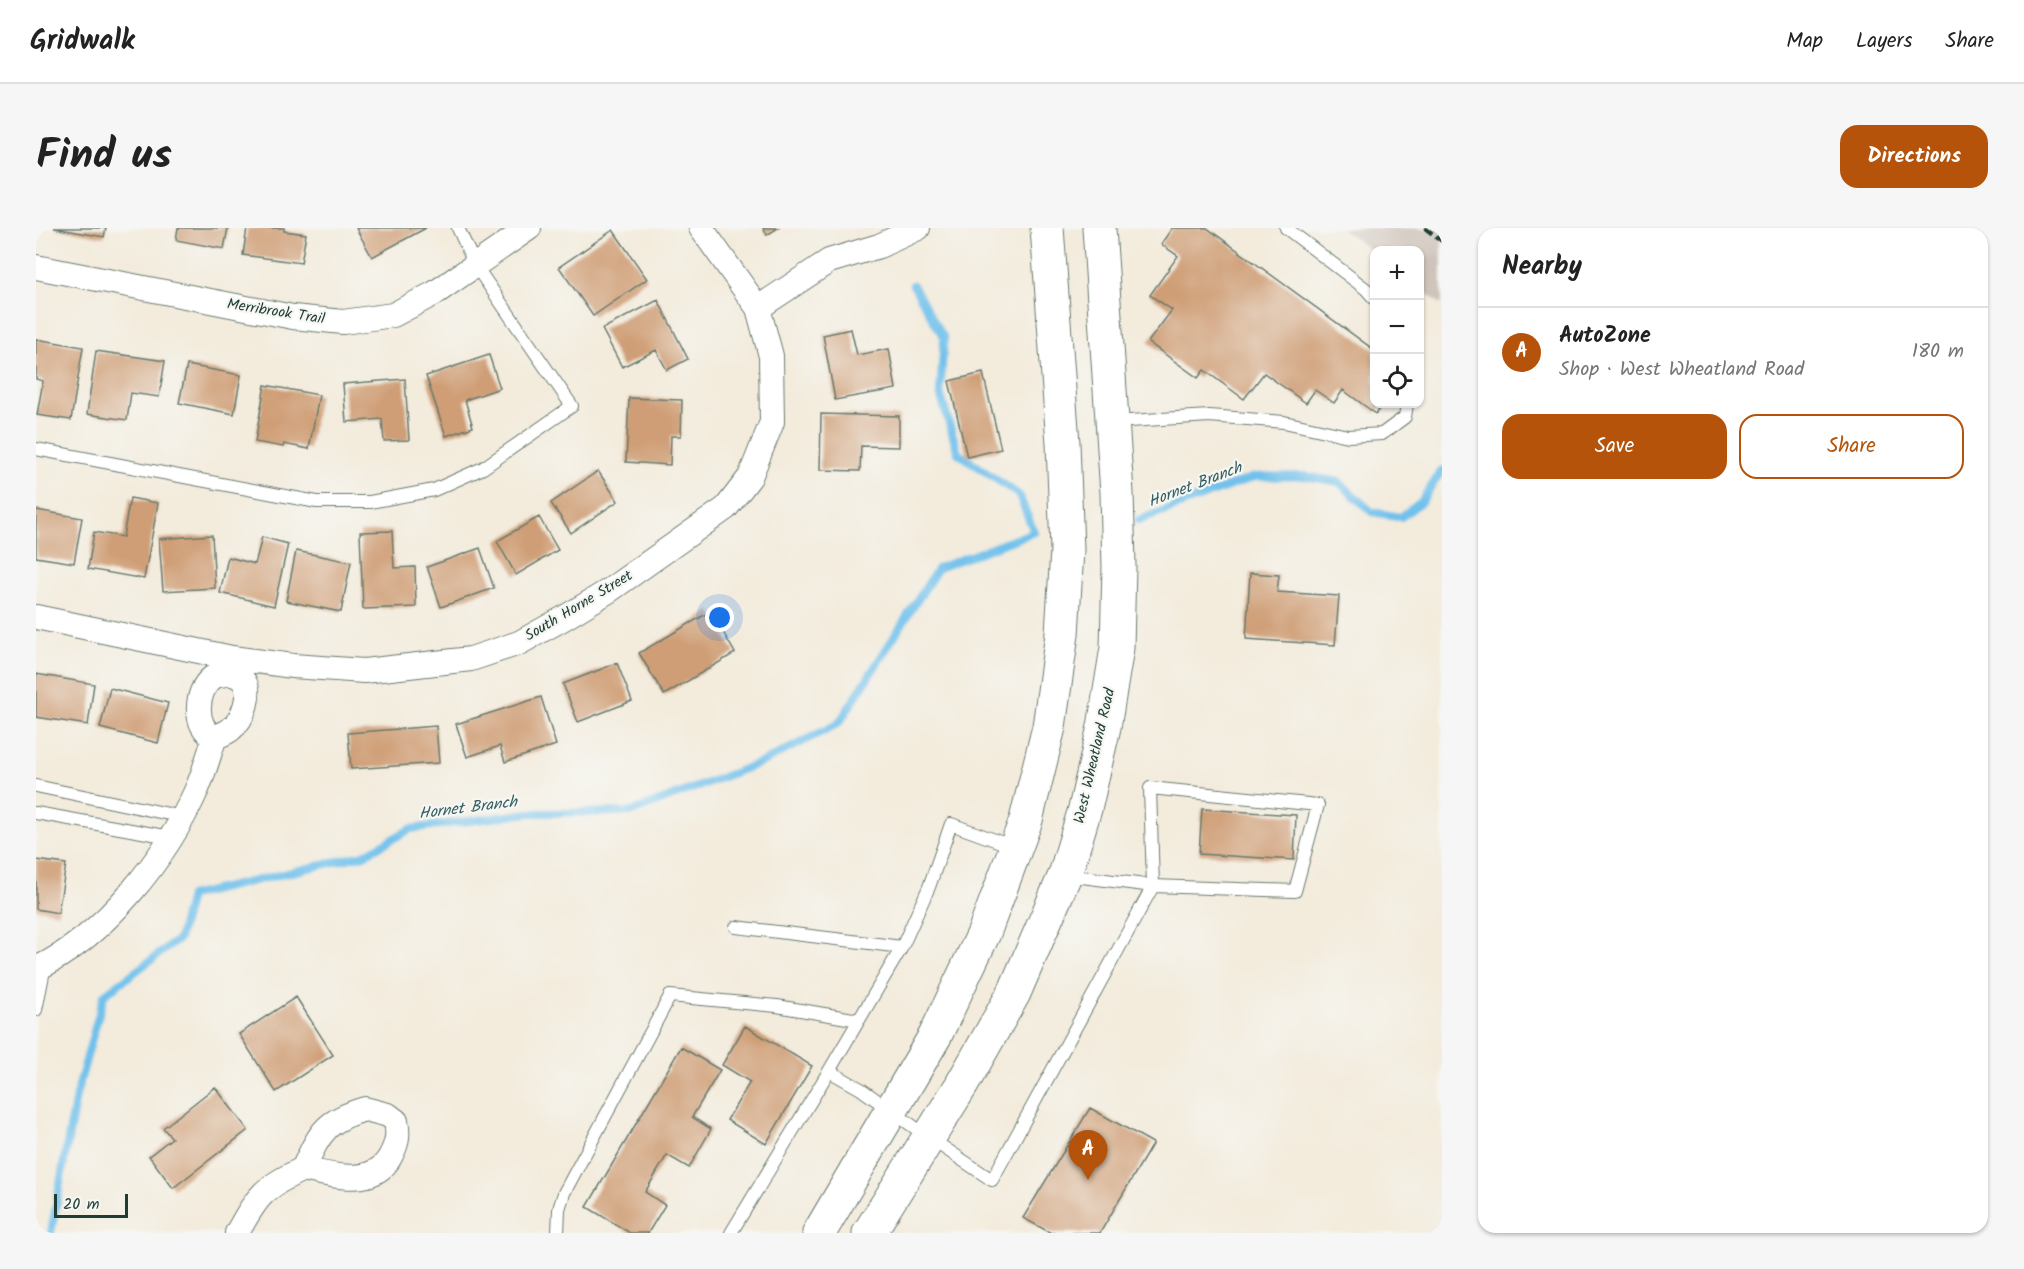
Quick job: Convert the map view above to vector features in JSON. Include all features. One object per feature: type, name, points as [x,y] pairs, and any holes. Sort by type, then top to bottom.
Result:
[{"type":"main road","points":[[819,1233],[940,1026],[984,933],[1026,820],[1049,728],[1062,634],[1066,550],[1063,443],[1047,228]]},
{"type":"main road","name":"West Wheatland Road","points":[[869,1233],[961,1086],[1014,993],[1065,875],[1085,809],[1104,728],[1117,648],[1119,566],[1099,228]]},
{"type":"street","name":"Merribrook Trail","points":[[36,267],[293,317],[343,322],[393,315],[435,293],[529,228]]},
{"type":"street","name":"South Horne Street","points":[[36,617],[231,666],[293,666],[364,671],[471,659],[519,643],[610,590],[726,508],[750,477],[772,422],[771,356],[758,308],[701,228]]},
{"type":"street","points":[[758,308],[829,261],[879,246],[918,228]]},
{"type":"street","points":[[40,967],[90,933],[124,900],[183,817],[197,788],[215,737],[231,730],[238,722],[245,706],[247,689],[243,680],[231,666],[214,676],[205,685],[199,703],[198,715],[210,735],[215,737]]},
{"type":"street","points":[[237,1233],[253,1203],[276,1181],[303,1169]]},
{"type":"lane","points":[[36,449],[317,502],[370,502],[434,490],[483,468],[572,406],[475,265],[458,228]]},
{"type":"lane","points":[[1286,228],[1370,294]]},
{"type":"lane","points":[[1112,423],[1209,416],[1284,422],[1348,436],[1371,435],[1382,434],[1405,417],[1406,408]]},
{"type":"lane","points":[[36,786],[183,817]]},
{"type":"lane","points":[[829,1071],[861,1089],[992,1180],[1153,886],[1150,788],[1318,805],[1295,891],[1153,886],[1065,875]]},
{"type":"lane","points":[[36,813],[170,837]]},
{"type":"lane","points":[[731,1233],[902,947],[929,887],[951,824],[1016,848]]},
{"type":"lane","points":[[736,927],[902,947]]},
{"type":"lane","points":[[36,1010],[40,967]]},
{"type":"lane","points":[[558,1233],[559,1209],[564,1193],[670,996],[777,1006],[859,1020]]},
{"type":"shaded area","points":[[1341,228],[1442,228],[1442,305],[1424,291],[1424,246],[1370,246],[1370,250]]},
{"type":"building","points":[[54,228],[106,228],[104,237]]},
{"type":"building","points":[[178,228],[228,228],[224,249],[176,240]]},
{"type":"building","points":[[247,228],[284,228],[284,231],[306,234],[301,263],[243,255]]},
{"type":"building","points":[[356,228],[426,228],[372,257]]},
{"type":"building","points":[[763,228],[778,228],[767,235]]},
{"type":"building","points":[[1172,228],[1207,228],[1370,347],[1370,408],[1380,408],[1376,414],[1343,390],[1334,403],[1315,390],[1306,403],[1264,373],[1244,399],[1204,370],[1198,378],[1148,342],[1172,310],[1150,295],[1178,256],[1161,244]]},
{"type":"building","points":[[613,230],[647,279],[593,316],[559,267]]},
{"type":"building","points":[[658,300],[688,359],[667,370],[656,350],[622,367],[602,329]]},
{"type":"building","points":[[851,329],[857,355],[889,349],[896,389],[835,400],[823,335]]},
{"type":"building","points":[[36,339],[83,347],[71,420],[37,415],[43,381],[36,379]]},
{"type":"building","points":[[96,351],[165,361],[159,397],[131,393],[127,420],[87,414]]},
{"type":"building","points":[[489,355],[500,388],[465,400],[473,427],[446,436],[426,376]]},
{"type":"building","points":[[187,365],[241,375],[234,414],[179,403]]},
{"type":"building","points":[[983,373],[1001,449],[967,457],[949,381]]},
{"type":"building","points":[[405,379],[409,440],[384,441],[382,419],[346,422],[343,384]]},
{"type":"building","points":[[265,385],[319,395],[309,449],[255,442]]},
{"type":"building","points":[[629,398],[682,400],[681,436],[671,436],[670,465],[626,462]]},
{"type":"building","points":[[821,414],[899,416],[899,447],[861,446],[860,471],[820,470]]},
{"type":"building","points":[[598,471],[618,501],[571,533],[551,503]]},
{"type":"building","points":[[130,498],[158,503],[144,579],[88,569],[94,532],[123,537]]},
{"type":"building","points":[[36,510],[82,518],[74,563],[36,557]]},
{"type":"building","points":[[539,517],[558,550],[516,575],[497,541]]},
{"type":"building","points":[[392,531],[394,568],[415,567],[416,607],[363,609],[360,532]]},
{"type":"building","points":[[212,535],[215,588],[163,591],[159,539]]},
{"type":"building","points":[[262,537],[288,544],[274,606],[220,593],[228,557],[255,564]]},
{"type":"building","points":[[480,548],[494,588],[441,607],[427,567]]},
{"type":"building","points":[[296,551],[351,562],[341,612],[286,601]]},
{"type":"building","points":[[1250,573],[1279,575],[1277,592],[1339,596],[1335,645],[1246,639]]},
{"type":"building","points":[[711,611],[735,653],[664,695],[639,653]]},
{"type":"building","points":[[617,663],[632,701],[578,722],[563,684]]},
{"type":"building","points":[[36,674],[94,684],[88,725],[36,717]]},
{"type":"building","points":[[110,688],[168,703],[158,743],[100,728]]},
{"type":"building","points":[[541,697],[556,745],[505,762],[500,746],[467,757],[456,724]]},
{"type":"building","points":[[436,726],[439,763],[351,769],[348,733]]},
{"type":"building","points":[[1202,809],[1296,815],[1294,860],[1199,854]]},
{"type":"building","points":[[36,860],[66,864],[58,913],[36,909]]},
{"type":"building","points":[[296,997],[333,1055],[276,1092],[239,1034]]},
{"type":"building","points":[[745,1026],[812,1066],[766,1144],[727,1120],[750,1082],[722,1065]]},
{"type":"building","points":[[681,1047],[720,1070],[692,1117],[711,1129],[689,1168],[667,1155],[645,1192],[665,1205],[648,1233],[630,1233],[587,1207]]},
{"type":"building","points":[[215,1087],[248,1130],[173,1188],[149,1156],[172,1138],[163,1128]]},
{"type":"building","points":[[1090,1108],[1153,1143],[1100,1233],[1051,1233],[1023,1218]]},
{"type":"waterway","name":"Hornet Branch","points":[[51,1233],[76,1096],[104,995],[179,939],[190,896],[364,855],[410,829],[529,813],[631,812],[765,761],[839,723],[938,568],[1034,532],[1019,495],[958,453],[940,393],[944,338],[913,285]]},
{"type":"waterway","name":"Hornet Branch","points":[[1139,520],[1254,477],[1306,476],[1339,482],[1372,512],[1401,517],[1421,502],[1442,470]]},
{"type":"railway","points":[[1425,228],[1442,241]]},
{"type":"place","name":"AutoZone","points":[[1088,1180]]}]
